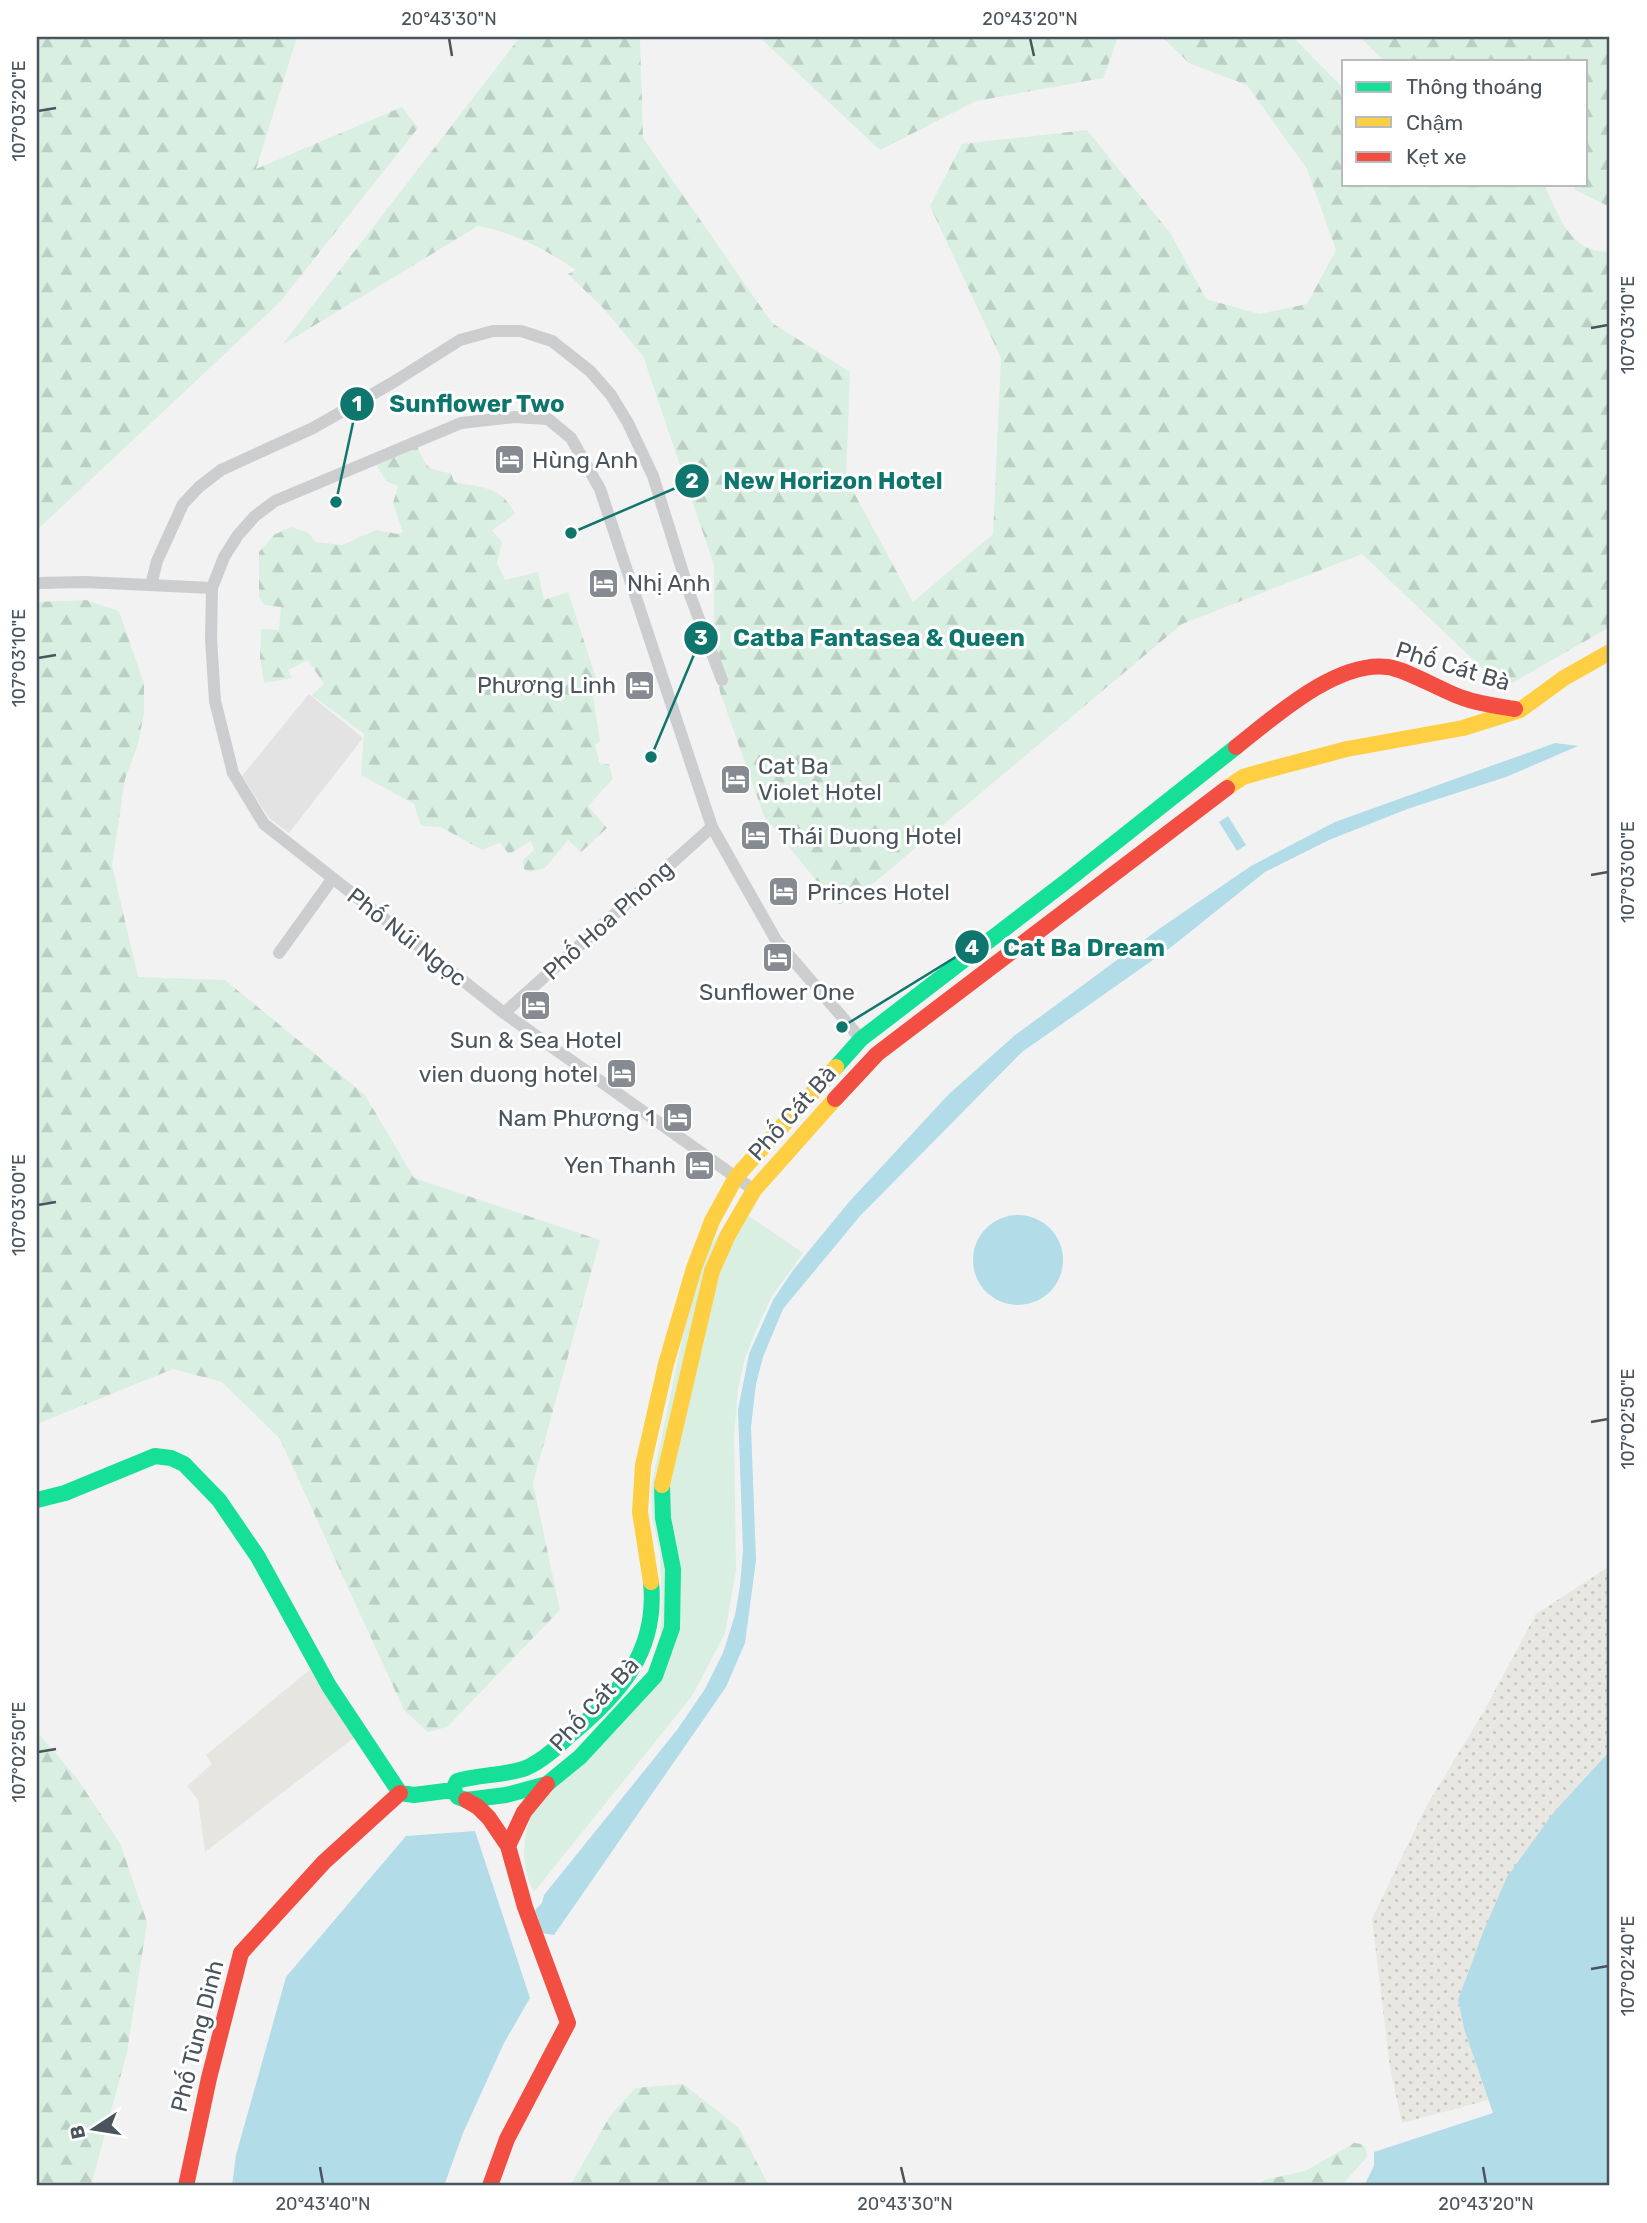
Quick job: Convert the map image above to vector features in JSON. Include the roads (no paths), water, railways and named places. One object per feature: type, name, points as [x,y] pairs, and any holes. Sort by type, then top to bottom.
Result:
[{"type":"main road","points":[[1520,710],[1564,678],[1610,652]]},
{"type":"main road","name":"Phố Cát Bà","points":[[459,1795],[457,1781],[533,1765],[587,1721],[627,1680],[647,1644],[652,1601],[640,1498],[648,1440],[679,1314],[694,1266],[720,1202],[736,1177],[861,1039],[1251,735],[1323,683],[1342,673],[1367,667],[1390,667],[1465,699],[1520,710]]},
{"type":"main road","name":"Phố Cát Bà","points":[[400,1793],[506,1795],[547,1784],[580,1757],[655,1676],[672,1628],[673,1569],[661,1492],[674,1422],[712,1271],[728,1235],[754,1190],[877,1054],[1243,777],[1347,749],[1463,729],[1520,710]]},
{"type":"main road","points":[[1068,880],[1082,898]]},
{"type":"main road","points":[[861,1039],[877,1054]]},
{"type":"main road","points":[[654,1417],[674,1422]]},
{"type":"main road","points":[[37,1500],[65,1493],[155,1457],[171,1458],[184,1464],[219,1500],[258,1557],[329,1686],[400,1793]]},
{"type":"main road","points":[[647,1644],[665,1651]]},
{"type":"main road","points":[[508,1846],[524,1812],[547,1784],[533,1765]]},
{"type":"main road","name":"Phố Tùng Dinh","points":[[186,2186],[209,2078],[241,1953],[324,1862],[400,1793]]},
{"type":"main road","points":[[459,1795],[489,1818],[508,1846],[524,1907],[568,2024],[507,2138],[490,2186]]},
{"type":"street","points":[[151,585],[157,561],[183,504],[221,470],[313,428],[460,340],[494,331],[521,331],[552,341],[590,371],[611,395],[628,423],[653,476],[690,595],[722,680]]},
{"type":"street","name":"Phố Núi Ngọc","points":[[754,1190],[505,1013],[264,824],[233,773],[215,701],[211,639],[212,588],[224,557],[238,535],[255,516],[275,501],[461,423],[515,417],[548,419],[570,438],[600,489],[712,827],[776,940],[861,1039]]},
{"type":"street","points":[[37,583],[85,582],[212,588]]},
{"type":"street","name":"Phố Hoa Phong","points":[[505,1013],[712,827]]},
{"type":"street","points":[[279,953],[333,878]]},
{"type":"water","points":[[1555,743],[1578,746],[1506,777],[1410,808],[1329,840],[1265,872],[1170,948],[1022,1052],[860,1216],[783,1309],[763,1357],[756,1384],[751,1427],[756,1560],[745,1643],[726,1687],[554,1935],[542,1933],[535,1910],[542,1903],[544,1895],[677,1730],[705,1689],[723,1653],[735,1615],[740,1586],[743,1551],[738,1410],[749,1354],[773,1300],[794,1269],[849,1202],[948,1095],[1014,1036],[1159,929],[1251,866],[1335,822]]},
{"type":"water","points":[[1228,816],[1246,845],[1237,851],[1219,822]]},
{"type":"water","points":[[1018,1215],[1035,1218],[1050,1228],[1060,1243],[1063,1260],[1060,1277],[1050,1292],[1035,1302],[1018,1305],[1001,1302],[986,1292],[976,1277],[973,1260],[976,1243],[986,1228],[1001,1218]]},
{"type":"water","points":[[1610,1751],[1610,2186],[1364,2186],[1374,2166],[1374,2152],[1493,2113],[1465,2032],[1458,2000],[1507,1877],[1554,1812]]},
{"type":"water","points":[[475,1831],[530,1998],[504,2043],[463,2133],[444,2186],[232,2186],[236,2155],[286,1977],[406,1836]]},
{"type":"place","name":"Hùng Anh","points":[[509,460]]},
{"type":"place","name":"Sunflower Two","points":[[336,502]]},
{"type":"place","name":"New Horizon Hotel","points":[[571,533]]},
{"type":"place","name":"Nhị Anh","points":[[604,583]]},
{"type":"place","name":"Phương Linh","points":[[639,685]]},
{"type":"place","name":"Catba Fantasea & Queen","points":[[651,757]]},
{"type":"place","name":"Cat Ba Violet Hotel","points":[[735,779]]},
{"type":"place","name":"Thái Duong Hotel","points":[[755,836]]},
{"type":"place","name":"Princes Hotel","points":[[784,892]]},
{"type":"place","name":"Sunflower One","points":[[777,958]]},
{"type":"place","name":"Sun & Sea Hotel","points":[[536,1006]]},
{"type":"place","name":"Cat Ba Dream","points":[[842,1027]]},
{"type":"place","name":"vien duong hotel","points":[[621,1074]]},
{"type":"place","name":"Nam Phương 1","points":[[678,1118]]},
{"type":"place","name":"Yen Thanh","points":[[699,1165]]}]
